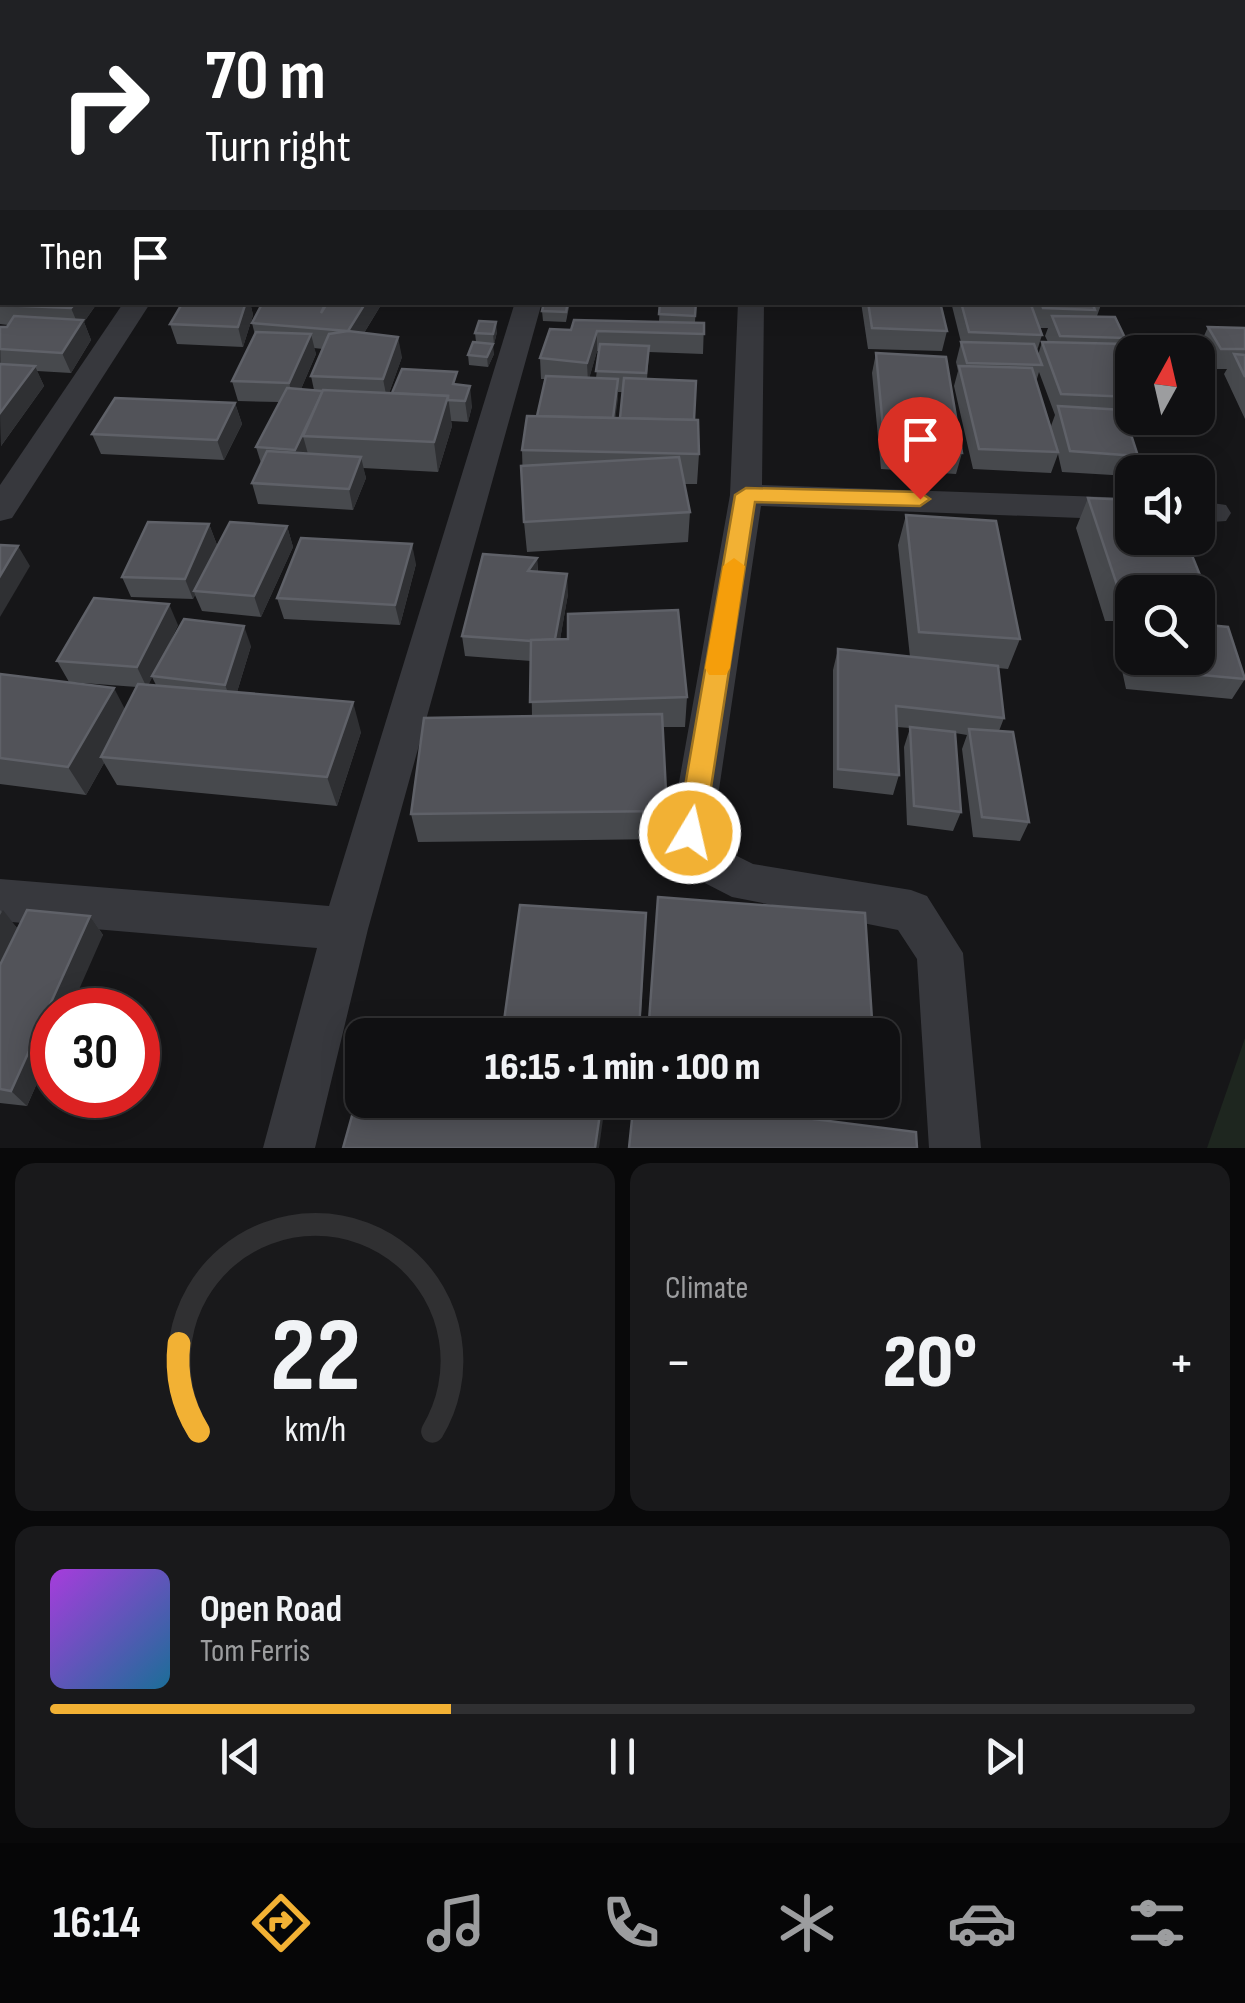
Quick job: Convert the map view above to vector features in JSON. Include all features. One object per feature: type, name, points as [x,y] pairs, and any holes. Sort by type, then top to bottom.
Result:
[{"type":"street","points":[[0,510],[136,305]]},
{"type":"street","points":[[289,1148],[345,929],[528,305]]},
{"type":"street","points":[[751,305],[746,495],[690,833],[712,865],[748,883],[910,911],[940,953],[955,1148]]},
{"type":"street","points":[[746,495],[1115,508]]},
{"type":"street","points":[[0,900],[345,929]]},
{"type":"shaded area","points":[[1245,1038],[1245,1148],[1207,1148]]},
{"type":"building","points":[[0,305],[74,305],[71,308]]},
{"type":"building","points":[[181,305],[245,305],[238,327],[170,324]]},
{"type":"building","points":[[261,305],[325,305],[321,313],[326,305],[364,305],[348,331],[252,323]]},
{"type":"building","points":[[543,305],[567,305],[566,312],[542,311]]},
{"type":"building","points":[[660,305],[696,305],[695,316],[659,314]]},
{"type":"building","points":[[868,305],[941,305],[947,331],[872,328]]},
{"type":"building","points":[[962,305],[1031,305],[1042,335],[969,332]]},
{"type":"building","points":[[1042,305],[1093,305],[1095,310]]},
{"type":"building","points":[[14,316],[83,320],[62,353],[0,349],[0,327],[7,327]]},
{"type":"building","points":[[1052,316],[1115,317],[1124,335],[1115,338],[1060,336]]},
{"type":"building","points":[[574,320],[704,323],[704,334],[597,331],[587,363],[540,358],[550,329],[571,330]]},
{"type":"building","points":[[479,321],[496,322],[493,334],[475,333]]},
{"type":"building","points":[[1208,327],[1245,328],[1245,349],[1221,349]]},
{"type":"building","points":[[348,331],[398,337],[383,379],[311,376],[329,334]]},
{"type":"building","points":[[256,332],[311,334],[289,383],[232,381]]},
{"type":"building","points":[[473,342],[493,344],[487,357],[468,355]]},
{"type":"building","points":[[961,342],[1034,344],[1042,365],[967,363]]},
{"type":"building","points":[[1042,342],[1115,344],[1115,396],[1061,394]]},
{"type":"building","points":[[600,344],[649,346],[646,373],[596,371]]},
{"type":"building","points":[[876,353],[946,357],[962,453],[885,448]]},
{"type":"building","points":[[1234,354],[1245,355],[1245,377]]},
{"type":"building","points":[[0,364],[35,366],[0,413]]},
{"type":"building","points":[[959,366],[1032,368],[1058,452],[979,449]]},
{"type":"building","points":[[402,369],[457,372],[453,384],[470,386],[465,401],[448,400],[448,396],[392,393]]},
{"type":"building","points":[[546,376],[618,379],[613,418],[537,416]]},
{"type":"building","points":[[624,378],[696,381],[694,420],[620,418]]},
{"type":"building","points":[[287,388],[323,391],[295,450],[256,447]]},
{"type":"building","points":[[323,390],[448,396],[434,442],[303,436]]},
{"type":"building","points":[[115,398],[235,403],[217,440],[92,434]]},
{"type":"building","points":[[1058,406],[1115,410],[1115,435],[1131,435],[1138,455],[1124,455],[1070,451]]},
{"type":"building","points":[[527,416],[698,420],[699,454],[522,450]]},
{"type":"building","points":[[267,451],[361,457],[349,489],[252,483]]},
{"type":"building","points":[[679,457],[690,512],[524,522],[521,466]]},
{"type":"building","points":[[1088,498],[1115,499],[1115,555],[1192,555],[1200,575],[1115,575],[1115,579]]},
{"type":"building","points":[[906,515],[996,521],[1020,639],[919,632]]},
{"type":"building","points":[[148,522],[209,524],[185,579],[122,577]]},
{"type":"building","points":[[230,522],[287,526],[254,596],[194,591]]},
{"type":"building","points":[[301,538],[412,544],[395,605],[277,598]]},
{"type":"building","points":[[0,545],[18,546],[0,576]]},
{"type":"building","points":[[483,554],[537,558],[528,571],[567,574],[555,639],[462,636]]},
{"type":"building","points":[[94,598],[169,604],[137,667],[57,661]]},
{"type":"building","points":[[678,610],[687,697],[530,702],[531,640],[568,639],[568,614]]},
{"type":"building","points":[[184,619],[244,626],[225,685],[152,676]]},
{"type":"building","points":[[1215,626],[1228,627],[1245,679],[1202,675],[1215,675]]},
{"type":"building","points":[[838,649],[998,666],[1004,718],[896,706],[899,775],[838,769]]},
{"type":"building","points":[[0,674],[114,688],[68,767],[0,758]]},
{"type":"building","points":[[138,684],[353,702],[327,777],[101,757]]},
{"type":"building","points":[[662,714],[667,811],[411,814],[424,718]]},
{"type":"building","points":[[910,727],[955,732],[961,812],[914,806]]},
{"type":"building","points":[[969,729],[1013,732],[1029,822],[982,817]]},
{"type":"building","points":[[658,897],[865,913],[872,1018],[649,1018]]},
{"type":"building","points":[[520,905],[646,913],[640,1018],[504,1018]]},
{"type":"building","points":[[27,910],[90,916],[57,988],[30,988],[30,1049],[11,1091],[0,1089],[0,965]]},
{"type":"building","points":[[351,1118],[599,1118],[595,1148],[343,1148]]},
{"type":"building","points":[[632,1118],[805,1118],[916,1132],[917,1148],[629,1148]]},
{"type":"slow traffic","points":[[718,668],[734,566]]},
{"type":"route","points":[[690,833],[746,495],[920,499]]}]
